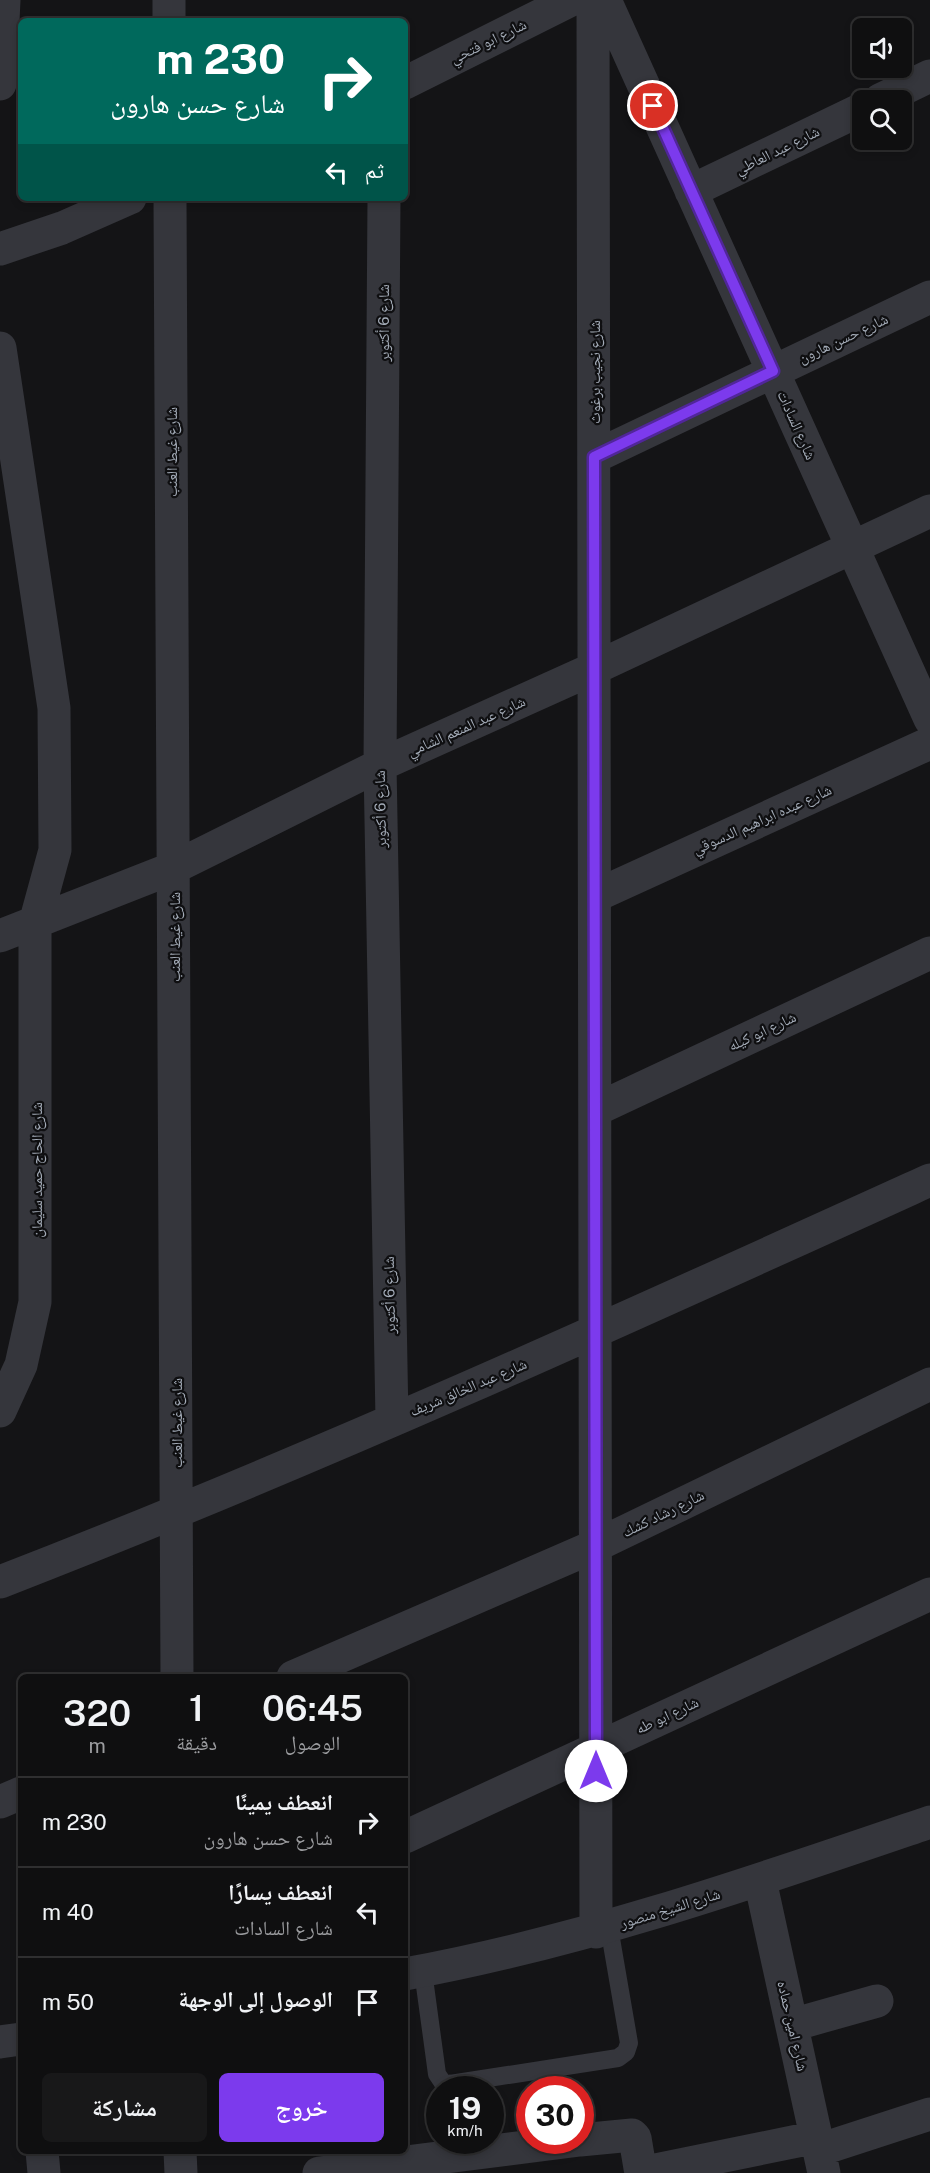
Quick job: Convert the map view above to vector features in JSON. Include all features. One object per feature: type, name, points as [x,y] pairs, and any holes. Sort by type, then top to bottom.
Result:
[{"type":"street","points":[[0,84],[4,0]]},
{"type":"street","points":[[169,0],[169,18]]},
{"type":"street","name":"شارع ابو فتحي","points":[[408,81],[571,0]]},
{"type":"street","name":"شارع نجيب برغوث","points":[[593,0],[596,1748],[602,1929]]},
{"type":"street","name":"شارع السادات","points":[[605,0],[930,719]]},
{"type":"street","points":[[901,90],[930,76]]},
{"type":"street","name":"شارع عبد العاطي","points":[[691,191],[852,114]]},
{"type":"street","points":[[0,249],[62,228],[123,201]]},
{"type":"street","name":"شارع غيط العنب","points":[[170,201],[177,1674]]},
{"type":"street","name":"شارع 6 أكتوبر","points":[[384,201],[380,765],[392,1420]]},
{"type":"street","name":"شارع حسن هارون","points":[[594,457],[930,297]]},
{"type":"street","name":"شارع الحاج حميد سليمان","points":[[0,348],[54,708],[55,850],[35,923],[35,1302],[21,1365],[0,1411]]},
{"type":"street","name":"شارع عبد المنعم الشامي","points":[[0,936],[173,868],[380,765],[595,668],[930,511]]},
{"type":"street","name":"شارع عبده ابراهيم الدسوقي","points":[[595,896],[930,743]]},
{"type":"street","name":"شارع ابو كيله","points":[[595,1110],[930,953]]},
{"type":"street","name":"شارع عبد الخالق شريف","points":[[0,1582],[177,1513],[595,1332],[930,1180]]},
{"type":"street","name":"شارع رشاد كشك","points":[[300,1674],[596,1546],[930,1384]]},
{"type":"street","name":"شارع ابو طه","points":[[408,1836],[930,1594]]},
{"type":"street","points":[[0,1802],[18,1794]]},
{"type":"street","name":"شارع الشيخ منصور","points":[[414,1972],[602,1929],[760,1880],[930,1822]]},
{"type":"street","name":"شارع امين حماده","points":[[760,1880],[820,2154]]},
{"type":"street","points":[[792,2025],[877,2001]]},
{"type":"street","points":[[0,2042],[18,2039]]},
{"type":"street","points":[[594,2139],[632,2135],[635,2138],[640,2165],[646,2172],[820,2154],[930,2114]]},
{"type":"street","points":[[319,2173],[516,2148]]},
{"type":"street","points":[[42,2154],[44,2173]]},
{"type":"street","points":[[180,2154],[181,2173]]},
{"type":"lane","points":[[414,1972],[436,2074],[443,2083],[450,2084],[618,2058],[626,2052],[628,2043],[602,1929]]},
{"type":"route","points":[[596,1771],[594,457],[773,371],[653,106]]}]
